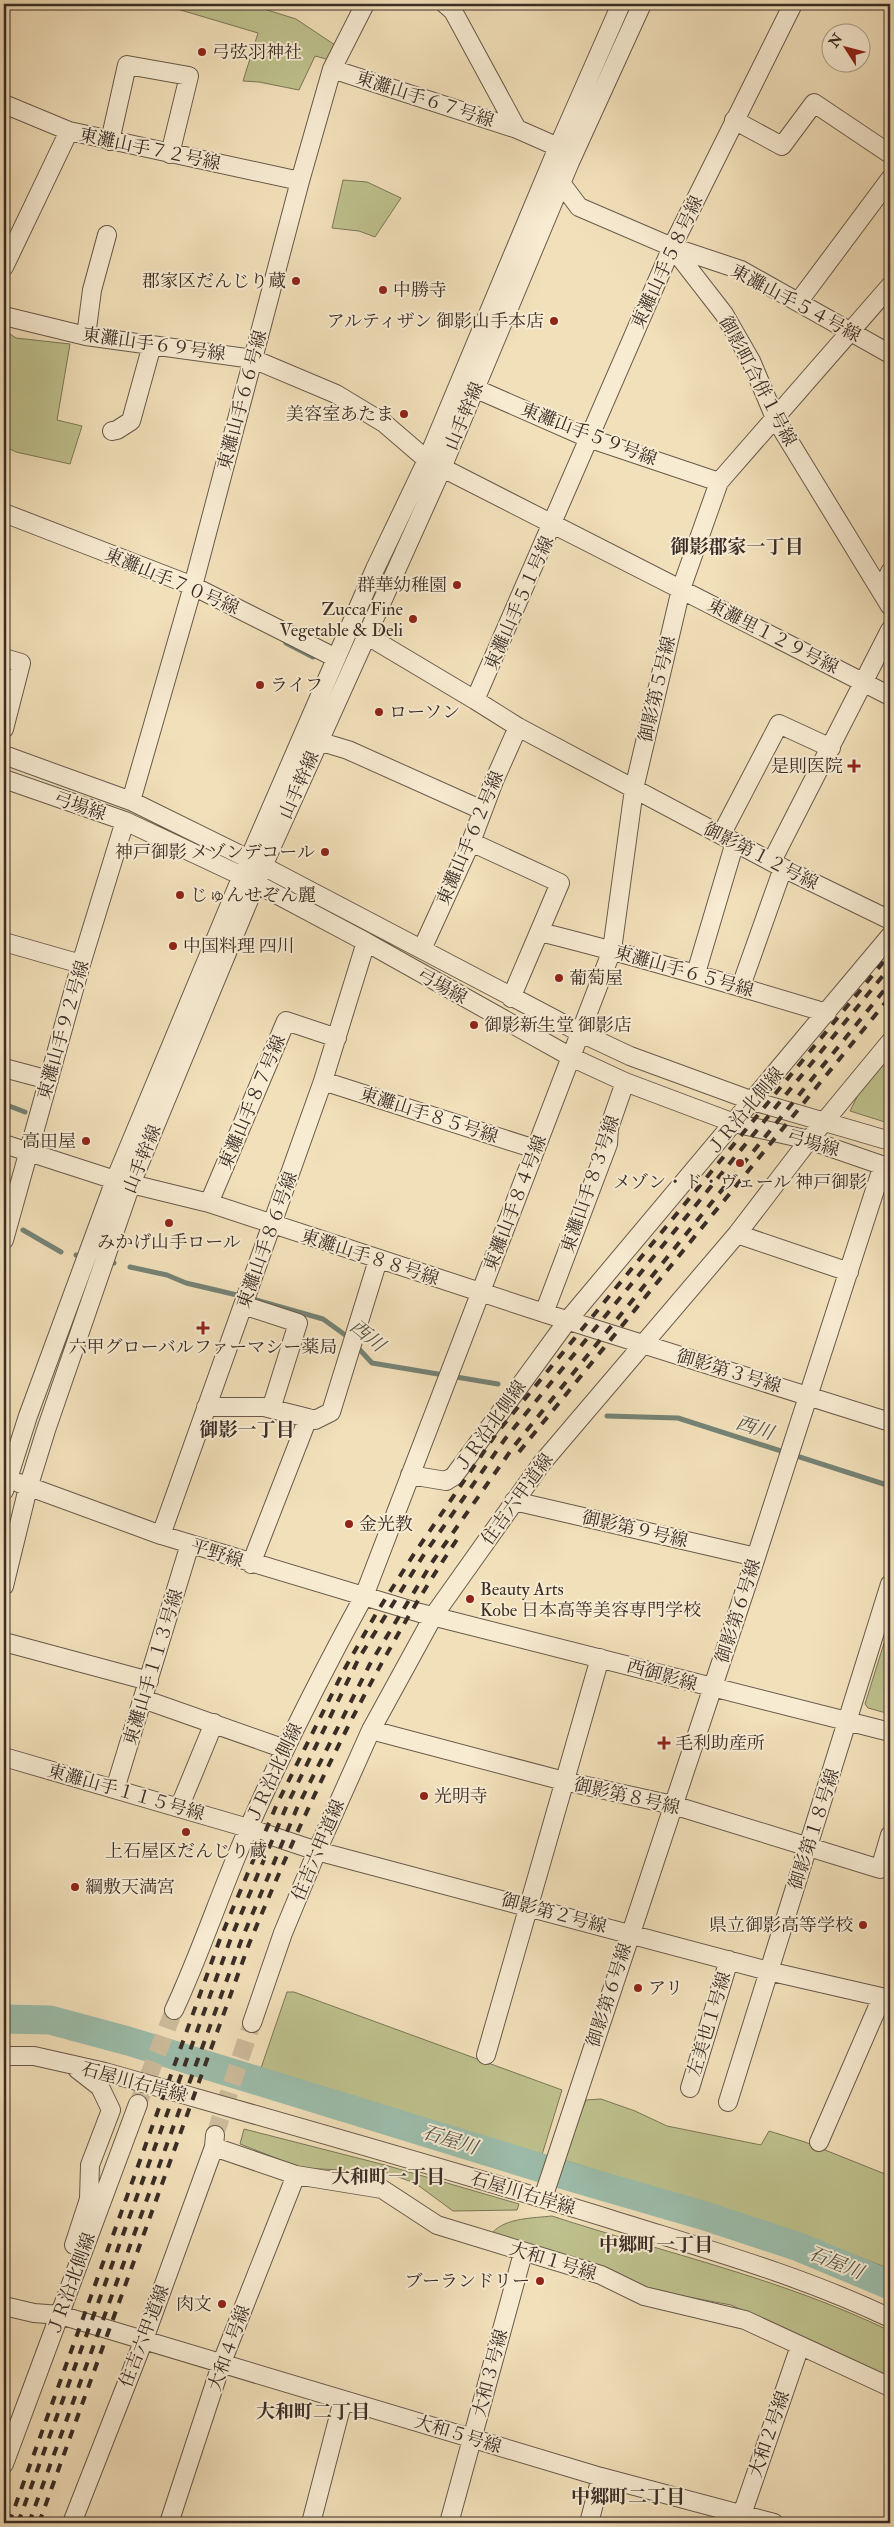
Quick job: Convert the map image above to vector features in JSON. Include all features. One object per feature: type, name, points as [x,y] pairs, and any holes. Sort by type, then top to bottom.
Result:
[{"type":"street","name":"東灘山手６６号線","points":[[131,802],[193,586],[300,180],[332,70],[365,4]]},
{"type":"street","name":"山手幹線","points":[[468,386],[558,147],[622,4]]},
{"type":"street","name":"山手幹線","points":[[256,863],[318,741],[366,635],[434,464],[468,386],[642,4]]},
{"type":"street","name":"東灘山手５８号線","points":[[553,526],[588,438],[672,247],[793,4]]},
{"type":"street","points":[[452,6],[518,129],[558,147]]},
{"type":"street","points":[[110,141],[127,65],[190,76],[170,154]]},
{"type":"street","name":"東灘山手６７号線","points":[[332,70],[518,129]]},
{"type":"street","points":[[734,120],[782,146],[814,103],[890,154]]},
{"type":"street","name":"東灘山手７２号線","points":[[4,104],[69,131],[170,154],[300,180]]},
{"type":"street","points":[[4,267],[69,131]]},
{"type":"street","points":[[799,301],[890,179]]},
{"type":"street","name":"御影町合併１号線","points":[[561,183],[579,207],[672,247],[724,314],[751,361],[775,418],[882,590],[890,606]]},
{"type":"street","points":[[86,336],[92,290],[107,236]]},
{"type":"street","name":"東灘山手５４号線","points":[[672,247],[741,270],[890,354]]},
{"type":"street","points":[[680,589],[719,482],[890,286]]},
{"type":"street","name":"東灘山手６９号線","points":[[4,316],[86,336],[252,359],[336,394],[384,423],[434,464],[553,526]]},
{"type":"street","points":[[112,431],[118,430],[131,421],[152,345]]},
{"type":"street","name":"東灘山手５９号線","points":[[468,386],[588,438],[719,482]]},
{"type":"street","name":"山手幹線","points":[[5,1482],[90,1247],[123,1182],[256,863],[336,658],[434,464]]},
{"type":"street","name":"東灘山手７０号線","points":[[4,513],[193,586],[336,658]]},
{"type":"street","name":"東灘山手５１号線","points":[[475,700],[553,526],[680,589]]},
{"type":"street","points":[[882,590],[890,572]]},
{"type":"street","name":"東灘里１２９号線","points":[[680,589],[865,683]]},
{"type":"street","name":"御影第５号線","points":[[634,789],[680,589]]},
{"type":"street","points":[[741,986],[777,865],[831,748],[890,630]]},
{"type":"street","points":[[366,635],[518,727],[634,789],[612,950],[581,1033]]},
{"type":"street","points":[[4,658],[21,663],[4,729]]},
{"type":"street","points":[[865,683],[890,696]]},
{"type":"street","points":[[696,973],[728,839],[779,724],[831,748]]},
{"type":"street","name":"東灘山手６２号線","points":[[422,949],[471,842],[482,810],[518,727]]},
{"type":"street","points":[[318,741],[348,750],[482,810]]},
{"type":"street","name":"弓場線","points":[[4,755],[131,802],[256,863],[422,949],[511,998],[630,1056],[753,1101],[890,1141]]},
{"type":"street","name":"弓場線","points":[[4,779],[125,821],[249,879],[366,942],[570,1057],[625,1082],[734,1123],[809,1140],[887,1166]]},
{"type":"street","name":"御影第１２号線","points":[[634,789],[777,865],[890,920]]},
{"type":"street","name":"東灘山手９２号線","points":[[4,1240],[6,1221],[125,821]]},
{"type":"street","points":[[471,842],[560,883],[511,998]]},
{"type":"street","name":"東灘山手６５号線","points":[[540,932],[696,973],[827,1013]]},
{"type":"street","name":"ＪＲ沿北側線","points":[[174,2010],[197,1960],[248,1828],[330,1658],[364,1596],[410,1475],[446,1481],[454,1476],[568,1320],[890,936]]},
{"type":"street","points":[[4,942],[81,964]]},
{"type":"street","name":"東灘山手８６号線","points":[[161,1535],[324,1081],[366,942]]},
{"type":"street","name":"東灘山手８７号線","points":[[209,1203],[286,1022],[336,1038]]},
{"type":"street","name":"東灘山手８４号線","points":[[410,1475],[570,1057],[581,1033]]},
{"type":"street","name":"住吉六甲道線","points":[[252,2023],[283,1933],[317,1851],[372,1730],[434,1615],[542,1463],[737,1234],[809,1140],[826,1122],[890,1042]]},
{"type":"street","points":[[4,1068],[48,1080]]},
{"type":"street","name":"東灘山手８５号線","points":[[324,1081],[535,1149]]},
{"type":"street","name":"東灘山手８３号線","points":[[544,1313],[608,1144],[609,1128],[625,1082]]},
{"type":"street","name":"東灘山手８８号線","points":[[4,1144],[123,1182],[209,1203],[272,1226],[568,1320]]},
{"type":"street","name":"御影第６号線","points":[[543,2198],[756,1557],[807,1396],[887,1166]]},
{"type":"street","name":"山手幹線","points":[[4,1586],[28,1488],[108,1251],[123,1182]]},
{"type":"street","points":[[737,1234],[849,1272]]},
{"type":"street","points":[[206,1407],[271,1409],[315,1420],[331,1412],[378,1260]]},
{"type":"street","points":[[244,1305],[298,1323],[271,1409]]},
{"type":"street","name":"御影第３号線","points":[[568,1320],[890,1422]]},
{"type":"street","points":[[251,1564],[308,1418]]},
{"type":"street","name":"平野線","points":[[5,1482],[28,1488],[161,1535],[251,1564],[420,1613],[434,1615]]},
{"type":"street","name":"御影第９号線","points":[[514,1501],[756,1557]]},
{"type":"street","name":"東灘山手１１３号線","points":[[115,1789],[190,1544]]},
{"type":"street","name":"御影第１８号線","points":[[728,2102],[890,1584]]},
{"type":"street","name":"西御影線","points":[[434,1615],[712,1689],[890,1732]]},
{"type":"street","points":[[4,1642],[149,1681]]},
{"type":"street","points":[[486,2055],[600,1658]]},
{"type":"street","points":[[144,1699],[285,1749]]},
{"type":"street","points":[[179,1808],[214,1723]]},
{"type":"street","name":"御影第８号線","points":[[372,1730],[564,1781],[673,1805],[880,1869],[890,1835]]},
{"type":"street","name":"東灘山手１１５号線","points":[[4,1757],[248,1828]]},
{"type":"street","name":"御影第２号線","points":[[248,1828],[317,1851],[768,1971],[886,1998]]},
{"type":"street","name":"左美也１号線","points":[[690,2088],[728,1960]]},
{"type":"street","points":[[819,2142],[886,1998]]},
{"type":"street","name":"石屋川右岸線","points":[[4,2056],[34,2056],[105,2072],[543,2198],[784,2273],[890,2318]]},
{"type":"street","points":[[60,2316],[59,2288],[89,2200],[90,2165],[111,2110],[100,2087],[71,2065]]},
{"type":"street","name":"ＪＲ沿北側線","points":[[4,2464],[138,2104]]},
{"type":"street","name":"住吉六甲道線","points":[[72,2523],[143,2342],[215,2141]]},
{"type":"street","name":"大和１号線","points":[[215,2141],[296,2175],[382,2189],[437,2224],[523,2253],[601,2275],[644,2296],[745,2320],[890,2387]]},
{"type":"street","name":"大和４号線","points":[[169,2523],[222,2362],[296,2175]]},
{"type":"street","name":"大和３号線","points":[[449,2523],[523,2253]]},
{"type":"street","name":"大和５号線","points":[[4,2306],[34,2313],[60,2316],[143,2342],[222,2362],[740,2520],[774,2523]]},
{"type":"street","name":"大和２号線","points":[[740,2520],[800,2346]]},
{"type":"street","points":[[311,2523],[343,2400]]},
{"type":"street","points":[[589,2523],[601,2477]]},
{"type":"green space","points":[[168,4],[248,4],[296,19],[335,45],[330,60],[315,56],[299,90],[259,82],[243,81],[258,33],[167,6]]},
{"type":"green space","points":[[343,180],[367,182],[401,198],[375,237],[359,231],[332,228]]},
{"type":"green space","points":[[4,330],[16,338],[70,344],[57,420],[82,426],[70,464],[16,452],[4,446]]},
{"type":"green space","points":[[890,1056],[890,1117],[888,1123],[850,1111],[859,1093]]},
{"type":"green space","points":[[890,1624],[890,1714],[868,1708],[865,1704]]},
{"type":"green space","points":[[287,1992],[294,1992],[562,2090],[541,2158],[260,2071]]},
{"type":"green space","points":[[601,2099],[635,2111],[667,2126],[761,2145],[769,2131],[805,2142],[890,2176],[890,2269],[789,2230],[563,2160],[586,2100]]},
{"type":"green space","points":[[244,2129],[385,2165],[519,2204],[517,2210],[453,2211],[415,2183],[384,2172],[301,2168],[240,2144]]},
{"type":"green space","points":[[552,2216],[808,2296],[890,2331],[890,2380],[731,2305],[651,2290],[614,2271],[498,2237],[493,2232],[498,2227],[512,2221]]},
{"type":"waterway","points":[[286,643],[313,657]]},
{"type":"waterway","name":"西川","points":[[4,1104],[25,1112]]},
{"type":"waterway","name":"西川","points":[[23,1230],[61,1252]]},
{"type":"waterway","name":"西川","points":[[76,1255],[114,1263]]},
{"type":"waterway","name":"西川","points":[[130,1267],[167,1275],[186,1283],[237,1295]]},
{"type":"waterway","name":"西川","points":[[253,1299],[323,1319],[348,1337],[372,1363],[498,1384]]},
{"type":"waterway","name":"西川","points":[[607,1416],[678,1418],[890,1486]]},
{"type":"waterway","name":"石屋川","points":[[4,2019],[50,2020],[128,2041],[574,2178],[702,2215],[799,2247],[890,2285]]},
{"type":"tunnel","points":[[138,2104],[174,2010]]},
{"type":"tunnel","points":[[215,2135],[252,2023]]},
{"type":"railway","points":[[9,2523],[220,1939],[277,1804],[344,1670],[377,1612],[414,1554],[496,1434],[890,954]]},
{"type":"railway","points":[[18,2523],[231,1938],[287,1805],[359,1658],[423,1556],[505,1439],[890,967]]},
{"type":"railway","points":[[29,2523],[241,1941],[297,1808],[370,1664],[433,1561],[514,1446],[890,983]]},
{"type":"railway","points":[[519,1452],[890,997]]},
{"type":"railway","points":[[39,2523],[249,1944],[271,1891],[318,1787],[370,1685],[397,1635],[458,1538]]},
{"type":"place","name":"弓弦羽神社","points":[[202,52]]},
{"type":"place","name":"郡家区だんじり蔵","points":[[296,281]]},
{"type":"place","name":"中勝寺","points":[[383,290]]},
{"type":"place","name":"アルティザン 御影山手本店","points":[[554,321]]},
{"type":"place","name":"美容室あたま","points":[[404,414]]},
{"type":"place","name":"群華幼稚園","points":[[457,585]]},
{"type":"place","name":"Zucca Fine Vegetable & Deli","points":[[413,619]]},
{"type":"place","name":"ライフ","points":[[260,685]]},
{"type":"place","name":"ローソン","points":[[379,712]]},
{"type":"place","name":"是則医院","points":[[854,766]]},
{"type":"place","name":"神戸御影 メゾンデコール","points":[[325,852]]},
{"type":"place","name":"じゅんせぞん麗","points":[[180,895]]},
{"type":"place","name":"中国料理 四川","points":[[173,946]]},
{"type":"place","name":"葡萄屋","points":[[559,978]]},
{"type":"place","name":"御影新生堂 御影店","points":[[474,1025]]},
{"type":"place","name":"高田屋","points":[[86,1141]]},
{"type":"place","name":"メゾン・ド・ヴェール 神戸御影","points":[[740,1163]]},
{"type":"place","name":"みかげ山手ロール","points":[[169,1223]]},
{"type":"place","name":"六甲グローバルファーマシー薬局","points":[[203,1328]]},
{"type":"place","name":"金光教","points":[[349,1524]]},
{"type":"place","name":"Beauty Arts Kobe 日本高等美容専門学校","points":[[470,1599]]},
{"type":"place","name":"毛利助産所","points":[[664,1743]]},
{"type":"place","name":"光明寺","points":[[424,1796]]},
{"type":"place","name":"上石屋区だんじり蔵","points":[[186,1832]]},
{"type":"place","name":"綱敷天満宮","points":[[75,1887]]},
{"type":"place","name":"県立御影高等学校","points":[[863,1925]]},
{"type":"place","name":"アリ","points":[[638,1988]]},
{"type":"place","name":"ブーランドリー","points":[[540,2281]]},
{"type":"place","name":"肉文","points":[[222,2304]]},
{"type":"district","name":"御影郡家一丁目","points":[[737,546]]},
{"type":"district","name":"御影一丁目","points":[[247,1429]]},
{"type":"district","name":"大和町一丁目","points":[[388,2176]]},
{"type":"district","name":"中郷町一丁目","points":[[656,2244]]},
{"type":"district","name":"大和町二丁目","points":[[313,2411]]},
{"type":"district","name":"中郷町二丁目","points":[[628,2496]]}]
